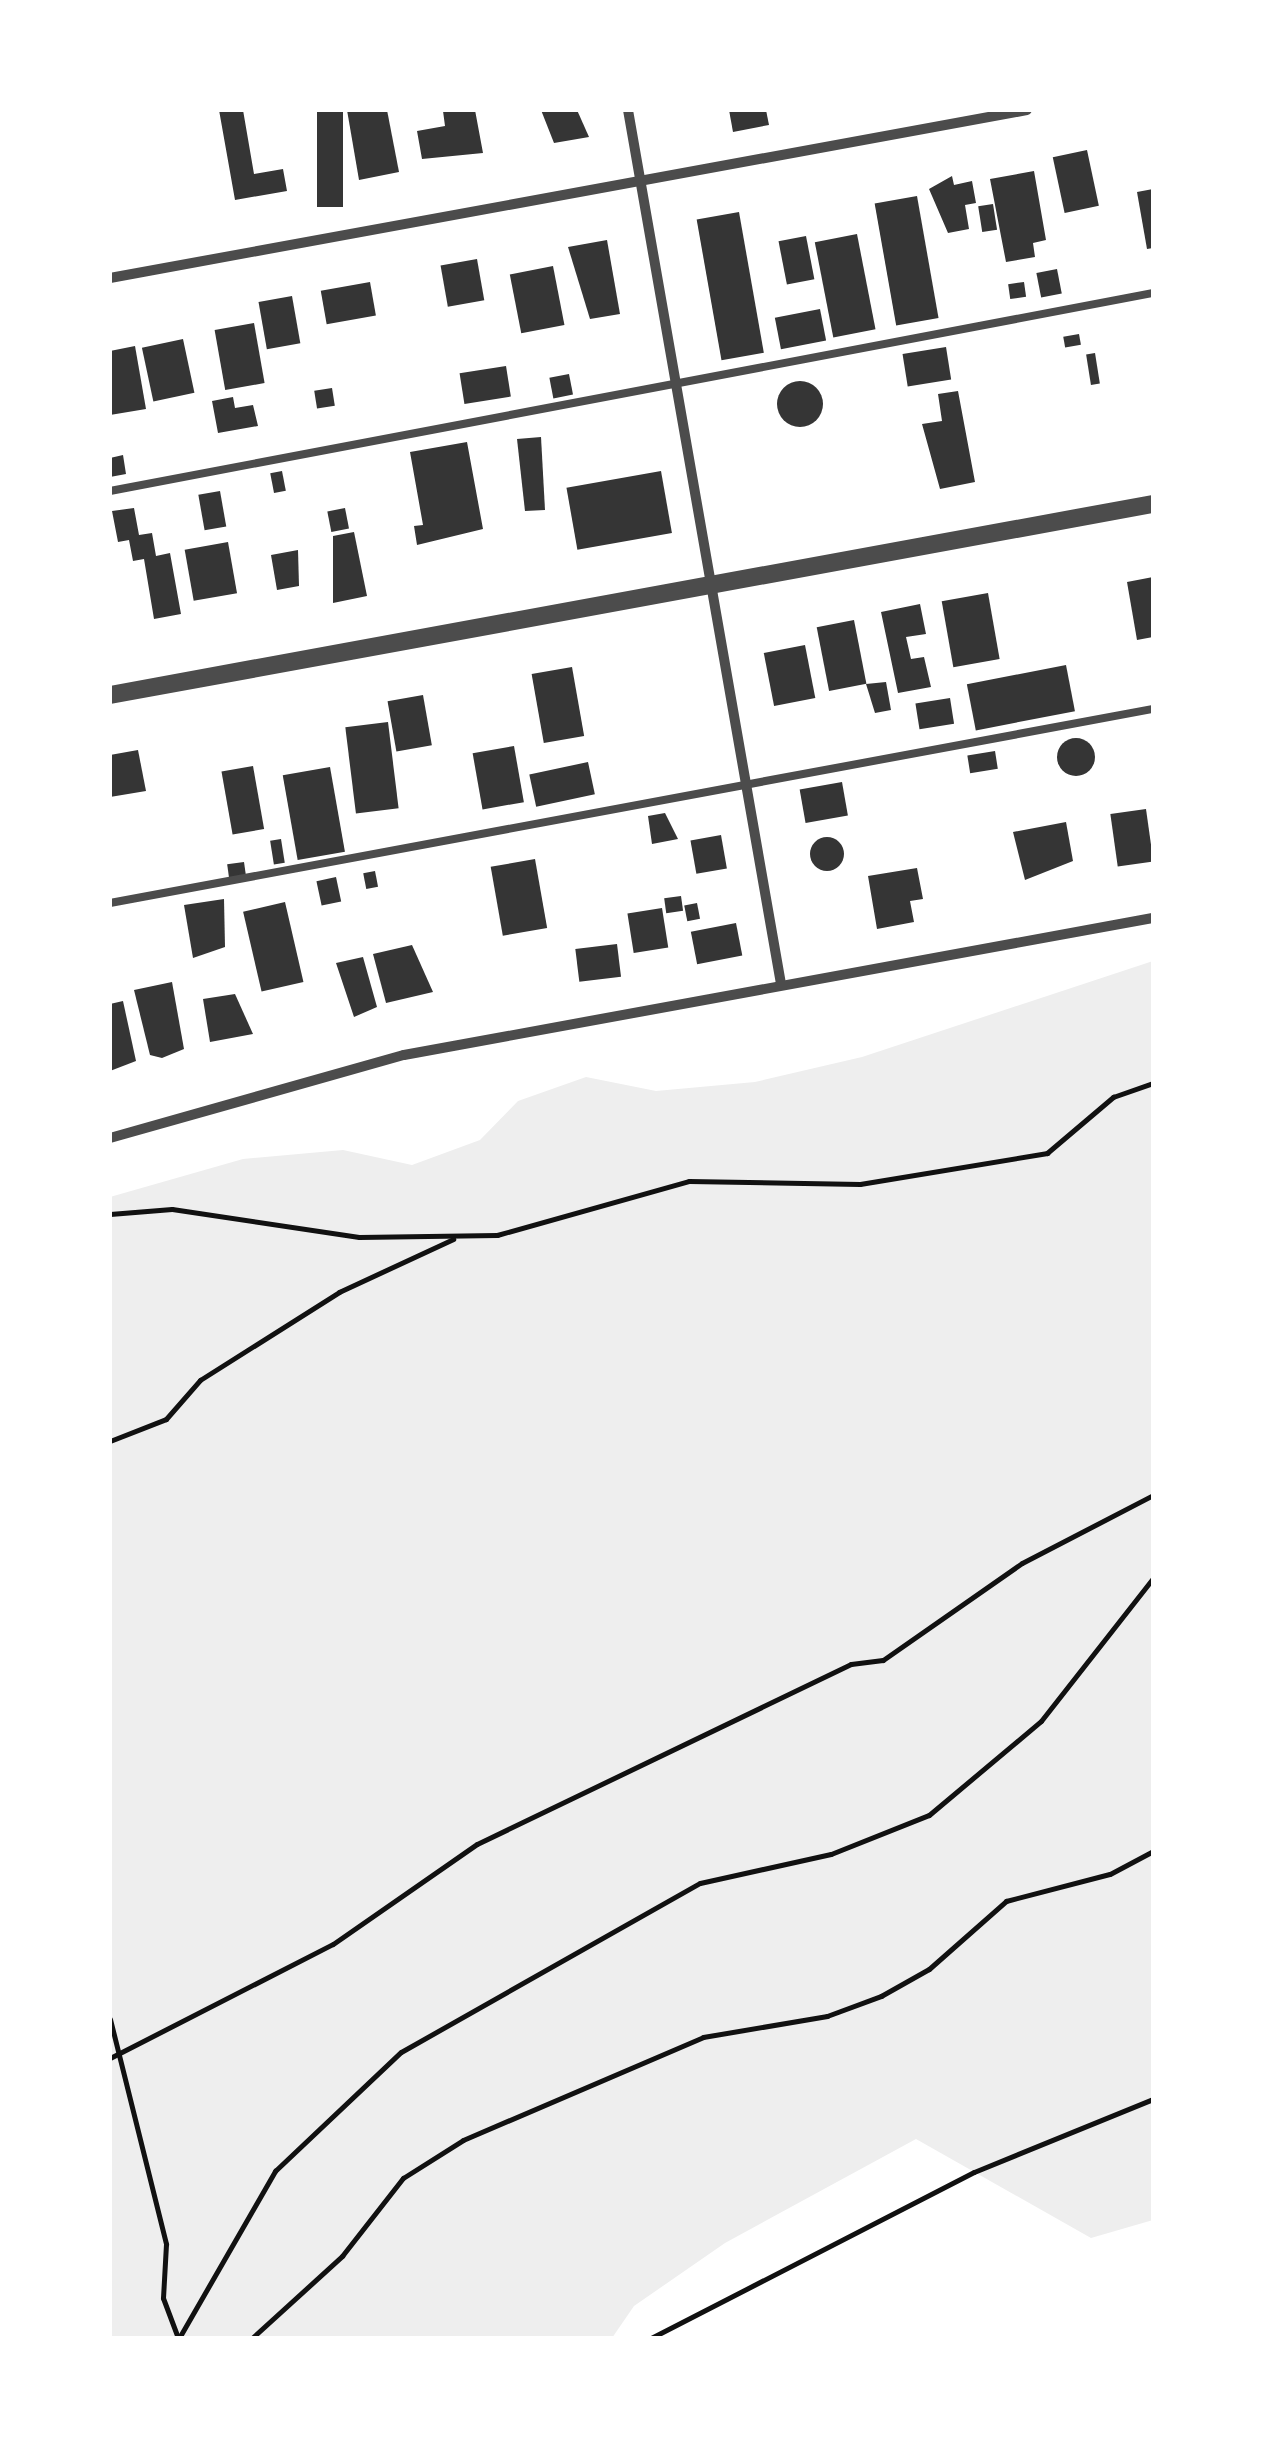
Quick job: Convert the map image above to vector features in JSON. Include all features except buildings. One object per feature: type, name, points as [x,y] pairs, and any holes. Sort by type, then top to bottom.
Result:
[{"type":"street","points":[[628,110],[782,984]]},
{"type":"street","points":[[110,278],[1027,110]]},
{"type":"street","points":[[110,695],[712,588],[1153,504]]},
{"type":"street","points":[[110,1138],[404,1055],[1153,918]]},
{"type":"lane","points":[[110,491],[1153,293]]},
{"type":"lane","points":[[110,903],[1153,709]]},
{"type":"path","points":[[110,1441],[166,1419],[200,1380],[340,1292],[454,1239],[689,1181],[860,1184],[1046,1153],[1113,1096],[1153,1083]]},
{"type":"path","points":[[110,1214],[172,1209],[359,1237],[454,1239]]},
{"type":"path","points":[[110,2058],[320,1952],[477,1844],[851,1664],[883,1660],[1022,1562],[1153,1496]]},
{"type":"path","points":[[179,2338],[275,2171],[400,2052],[700,1882],[831,1854],[929,1814],[1041,1721],[1153,1578]]},
{"type":"path","points":[[252,2338],[342,2256],[403,2178],[463,2140],[703,2037],[827,2016],[881,1996],[928,1969],[1006,1901],[1110,1874],[1153,1851]]},
{"type":"path","points":[[110,2019],[166,2244],[164,2308],[179,2338]]},
{"type":"path","points":[[651,2338],[974,2172],[1153,2099]]},
{"type":"shaded area","points":[[1153,961],[1153,2220],[1091,2238],[916,2139],[725,2243],[634,2306],[612,2338],[110,2338],[110,1197],[243,1159],[343,1150],[412,1165],[480,1140],[518,1101],[586,1077],[656,1091],[755,1082],[862,1057]]}]
